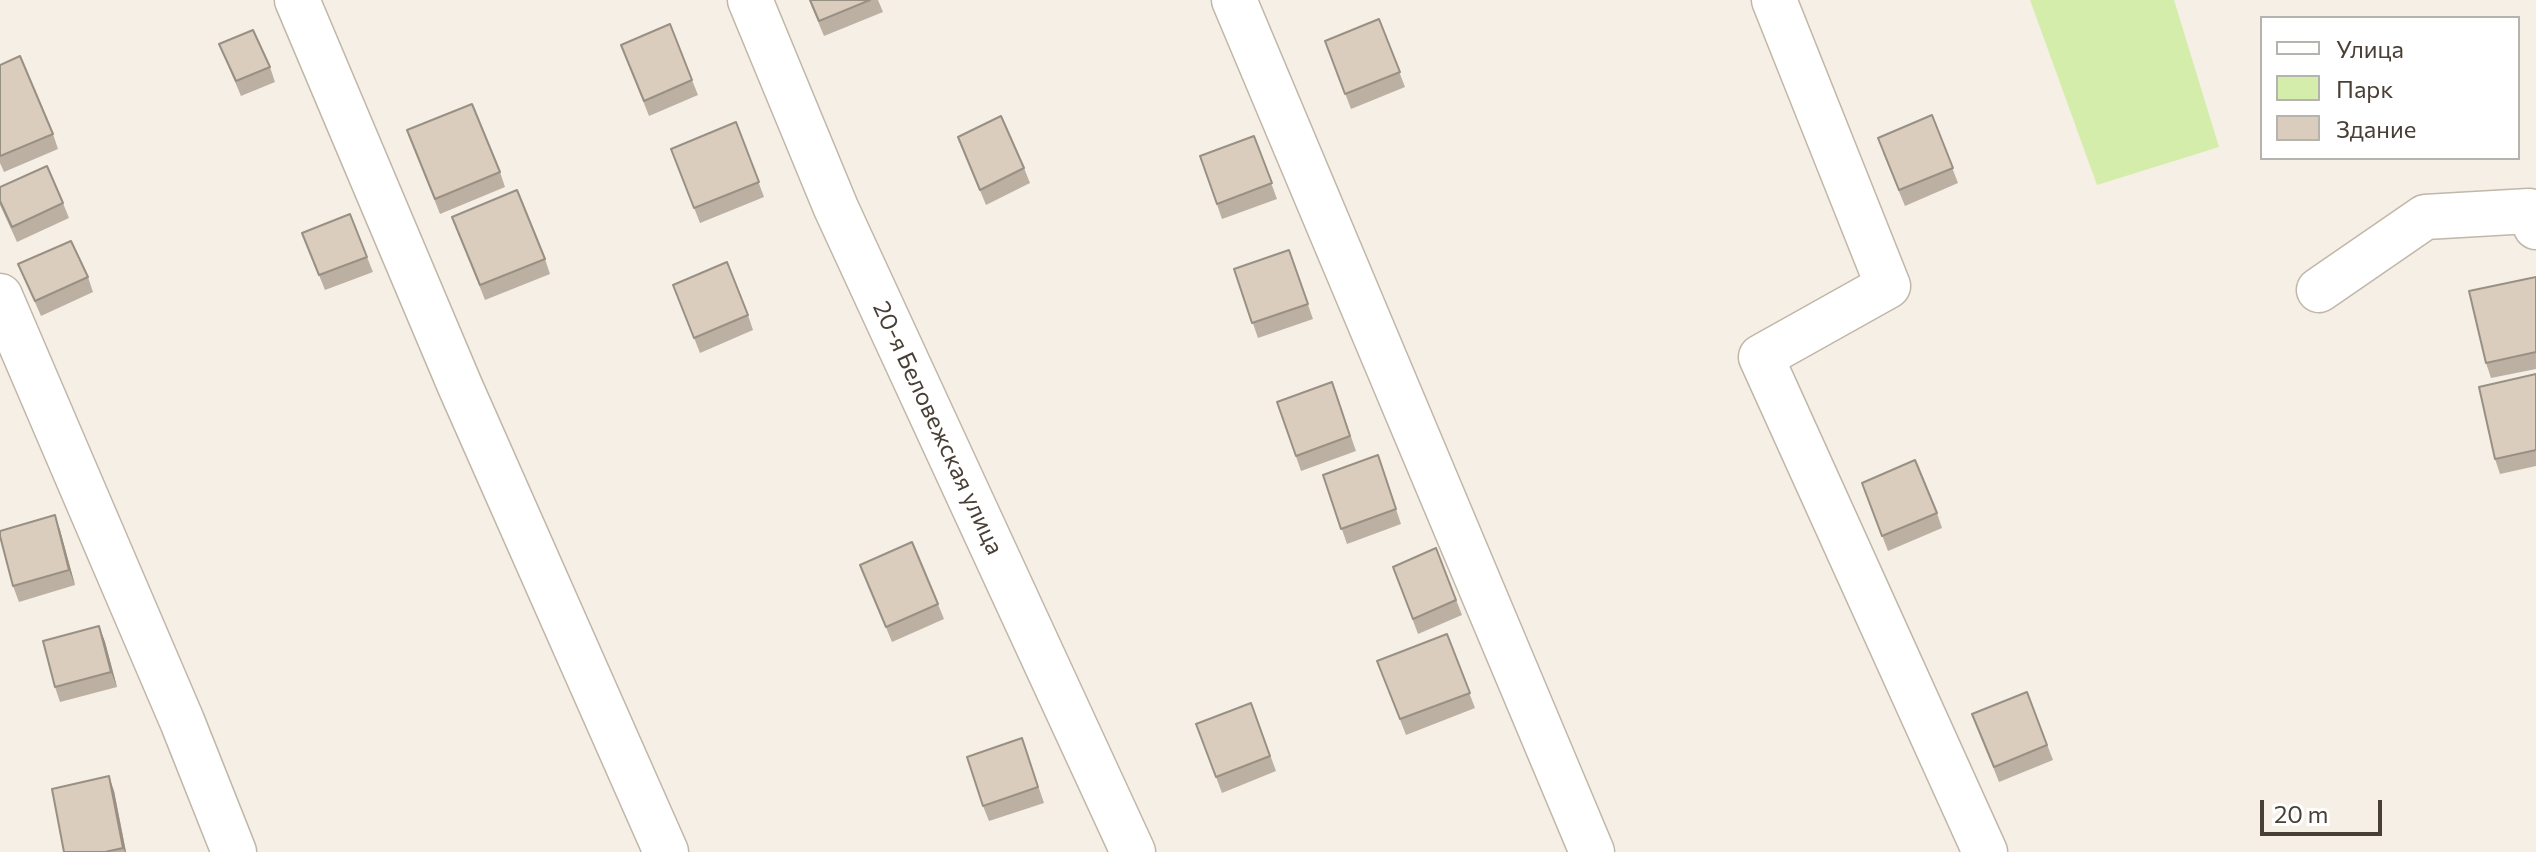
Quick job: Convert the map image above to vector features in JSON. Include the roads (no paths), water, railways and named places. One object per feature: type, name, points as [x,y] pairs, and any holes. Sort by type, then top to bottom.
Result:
[{"type":"street","points":[[297,0],[454,372],[666,852]]},
{"type":"street","name":"20-я Беловежская улица","points":[[750,0],[836,208],[1121,849]]},
{"type":"street","points":[[1234,0],[1592,852]]},
{"type":"street","points":[[1774,0],[1888,286],[1761,357],[1985,852]]},
{"type":"street","points":[[2319,290],[2425,217],[2529,211],[2536,227]]},
{"type":"street","points":[[0,296],[182,721],[234,852]]}]
